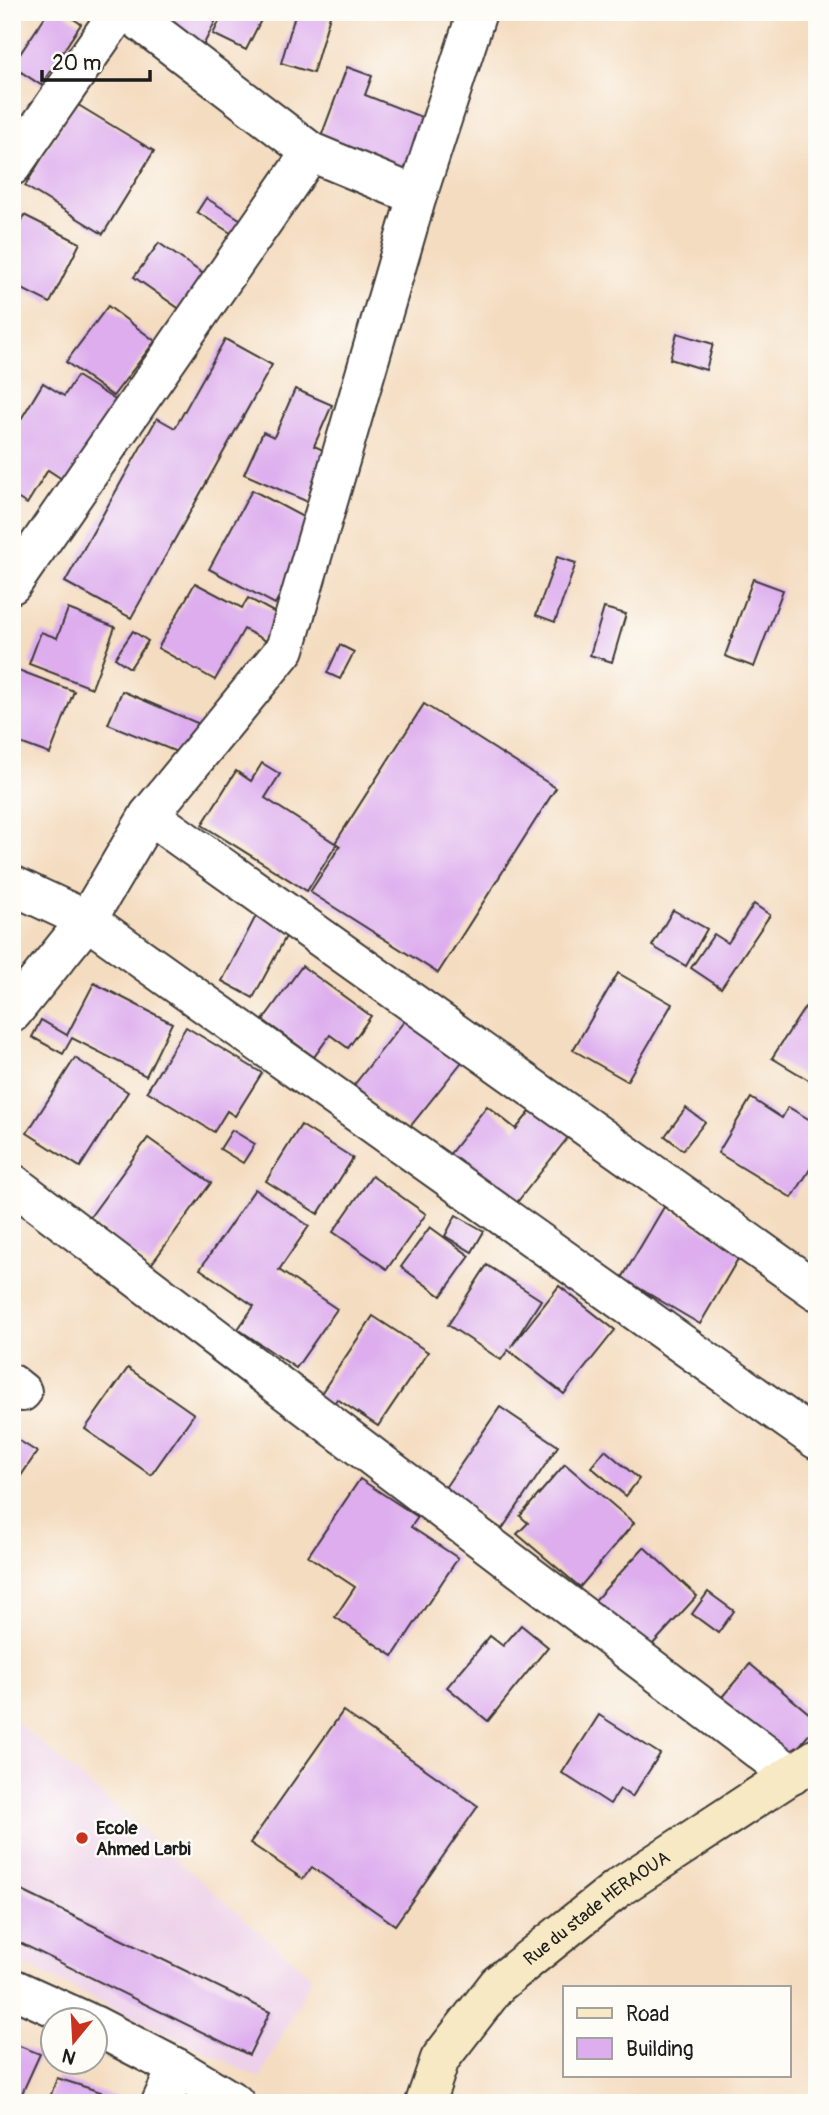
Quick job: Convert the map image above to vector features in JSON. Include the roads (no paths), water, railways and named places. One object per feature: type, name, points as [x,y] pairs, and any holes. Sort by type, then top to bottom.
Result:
[{"type":"street","points":[[12,166],[119,12]]},
{"type":"street","points":[[128,12],[311,152],[417,196]]},
{"type":"street","points":[[12,1013],[87,920],[149,815],[285,649],[417,196],[477,12]]},
{"type":"street","points":[[12,584],[311,152]]},
{"type":"street","points":[[149,815],[817,1291]]},
{"type":"street","points":[[12,885],[87,920],[817,1440]]},
{"type":"street","points":[[12,1182],[804,1766]]},
{"type":"street","name":"Rue du stade HERAOUA","points":[[425,2103],[440,2059],[498,1984],[618,1888],[804,1766]]},
{"type":"street","points":[[12,1988],[54,2007]]},
{"type":"street","points":[[108,2032],[177,2068],[234,2103]]},
{"type":"street","points":[[161,2103],[177,2068]]},
{"type":"place","name":"Ecole Ahmed Larbi","points":[[82,1838]]}]
